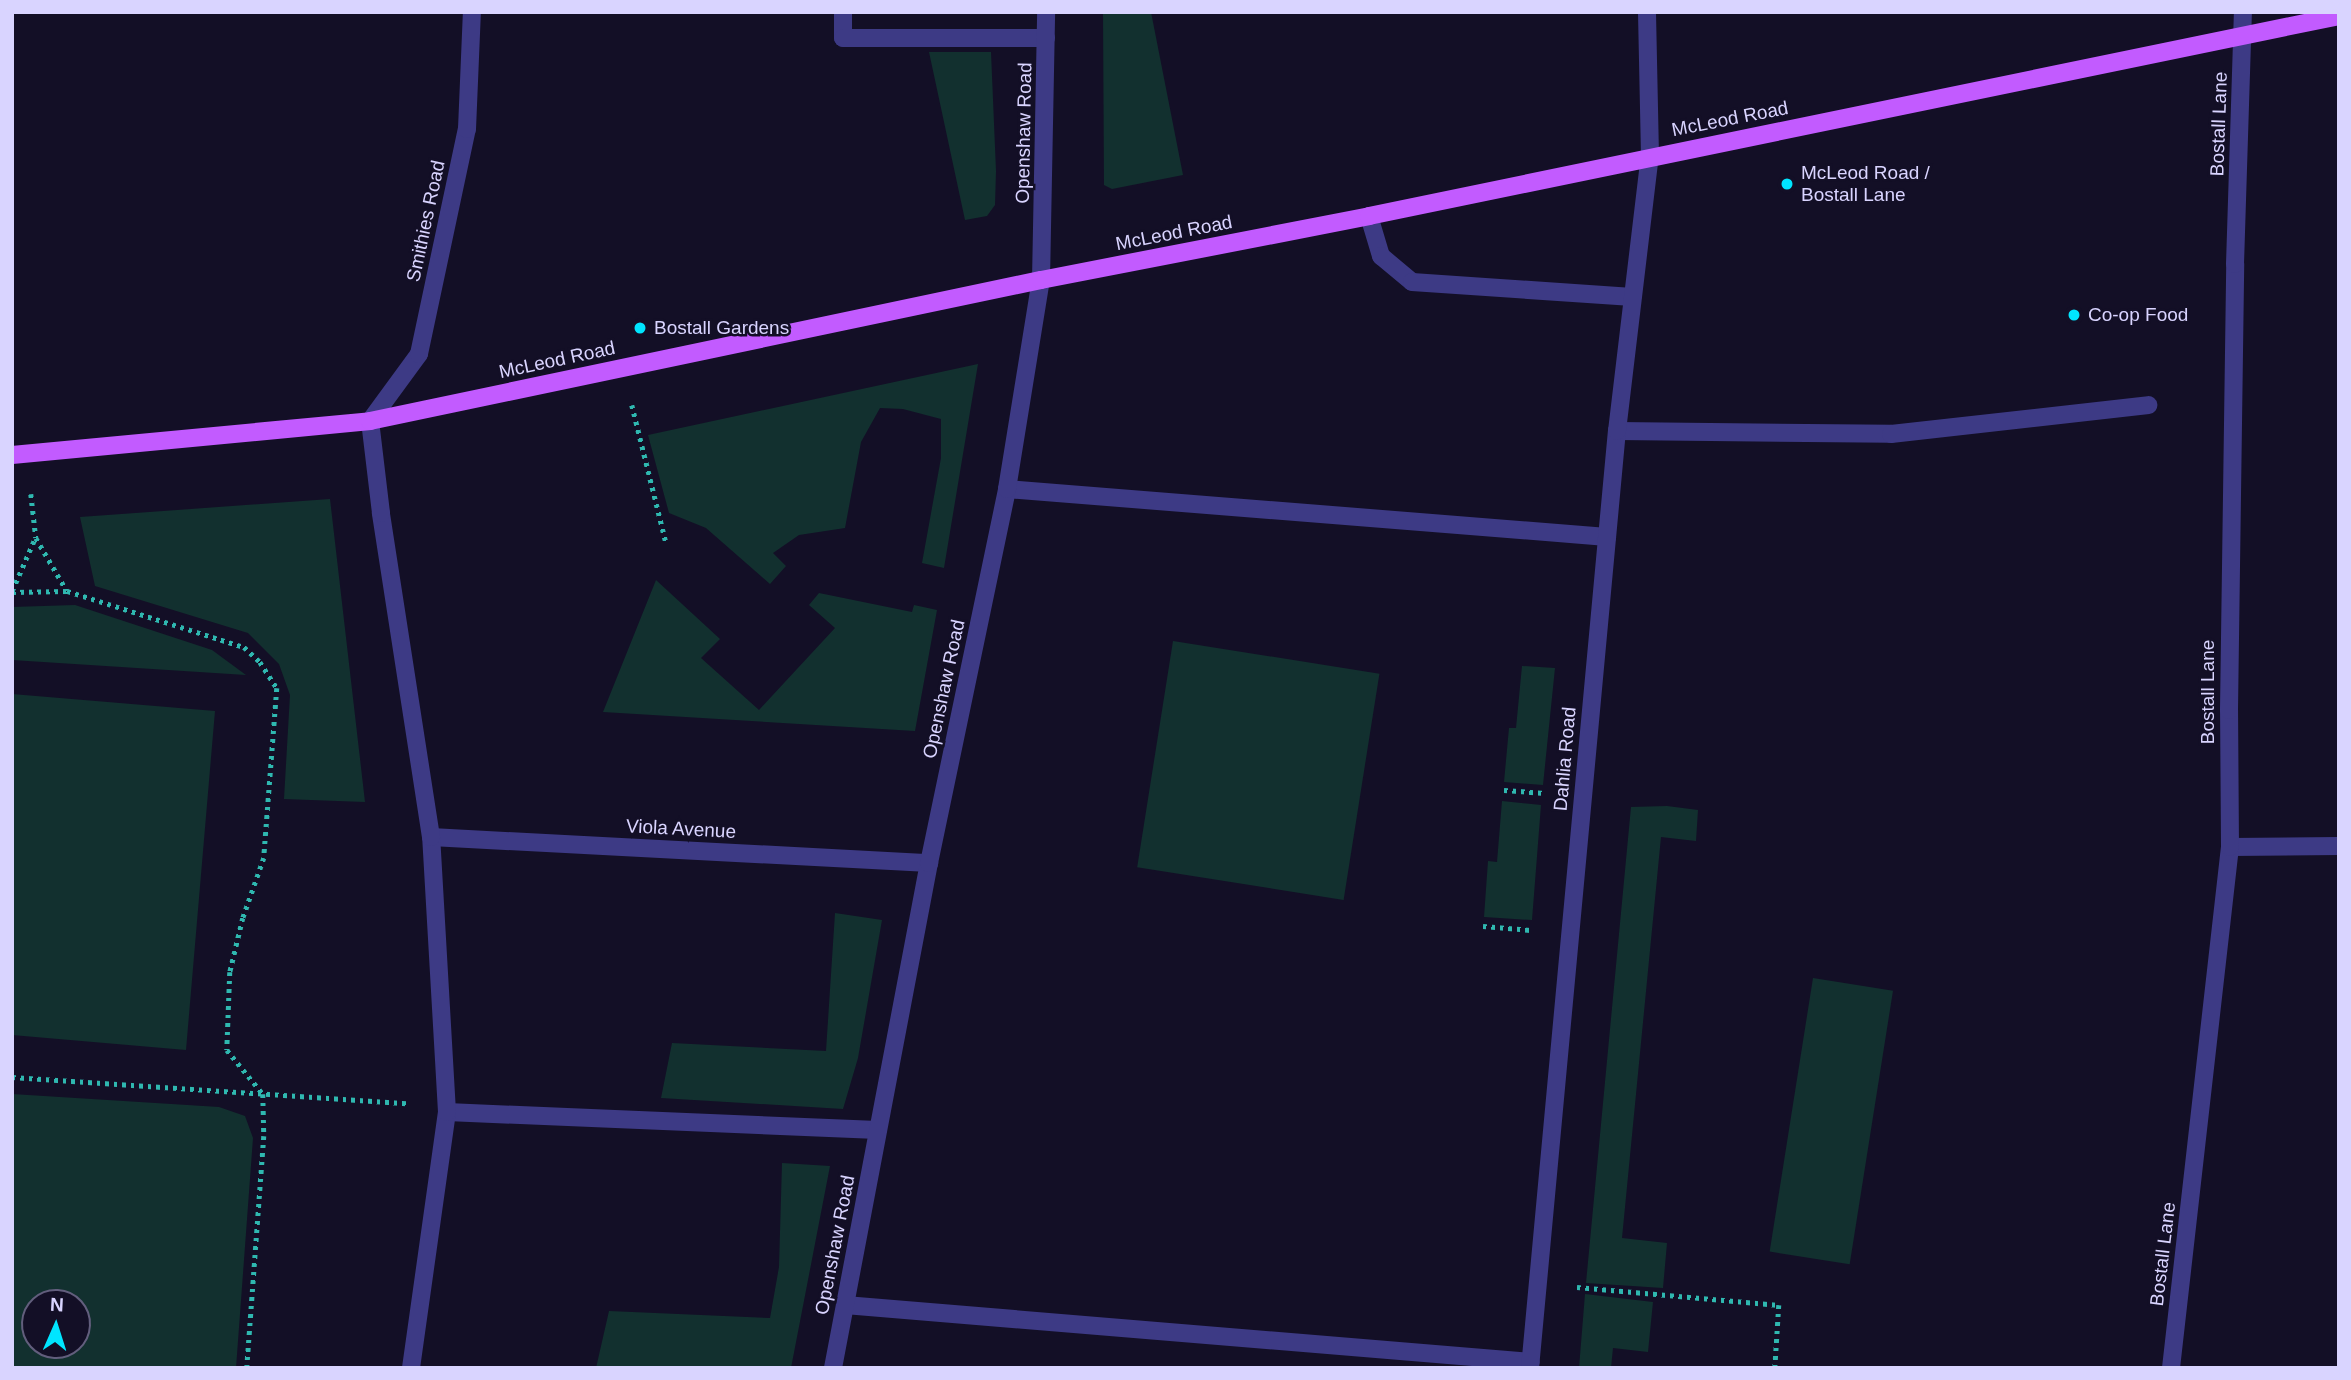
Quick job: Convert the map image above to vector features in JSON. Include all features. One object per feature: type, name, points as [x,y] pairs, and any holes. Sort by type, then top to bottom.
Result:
[{"type":"main road","name":"McLeod Road","points":[[12,455],[370,421],[1041,280],[1369,216],[2339,16]]},
{"type":"street","name":"Smithies Road","points":[[370,421],[419,354],[467,129],[472,12]]},
{"type":"street","points":[[843,12],[843,38],[1046,38]]},
{"type":"street","name":"Openshaw Road","points":[[833,1368],[929,863],[1007,489],[1041,280],[1046,12]]},
{"type":"street","name":"Dahlia Road","points":[[1531,1365],[1617,431],[1650,156],[1647,12]]},
{"type":"street","name":"Bostall Lane","points":[[2171,1368],[2230,847],[2228,710],[2234,306],[2243,12]]},
{"type":"street","points":[[1369,216],[1381,256],[1412,282],[1632,297]]},
{"type":"street","points":[[1617,431],[1892,433],[2148,405]]},
{"type":"street","points":[[370,421],[381,513],[431,836],[447,1112],[411,1368]]},
{"type":"street","points":[[1007,489],[1607,537]]},
{"type":"street","name":"Viola Avenue","points":[[431,836],[929,863]]},
{"type":"street","points":[[2230,847],[2339,846]]},
{"type":"street","points":[[447,1112],[878,1130]]},
{"type":"street","points":[[845,1305],[1531,1365]]},
{"type":"path","points":[[623,367],[666,542]]},
{"type":"path","points":[[67,591],[36,538],[12,592],[67,591],[244,647],[260,662],[277,688],[264,858],[243,918],[230,972],[227,1050],[263,1094],[264,1136],[247,1368]]},
{"type":"path","points":[[1483,926],[1570,933]]},
{"type":"path","points":[[12,1077],[399,1102],[447,1112]]},
{"type":"path","points":[[1537,1284],[1779,1305],[1774,1368]]},
{"type":"green space","points":[[1103,12],[1151,12],[1183,175],[1112,189],[1104,185]]},
{"type":"green space","points":[[929,52],[991,52],[996,171],[995,205],[987,216],[965,220]]},
{"type":"green space","points":[[978,364],[944,568],[922,563],[941,458],[941,419],[903,409],[880,408],[861,442],[845,528],[799,535],[773,553],[786,566],[770,584],[706,528],[669,513],[648,435]]},
{"type":"green space","points":[[330,499],[365,802],[284,799],[290,695],[279,664],[248,633],[95,586],[80,517]]},
{"type":"green space","points":[[656,580],[720,639],[701,658],[759,710],[835,628],[809,605],[819,593],[912,612],[914,605],[937,610],[915,731],[603,712]]},
{"type":"green space","points":[[75,605],[212,650],[246,675],[12,660],[12,607]]},
{"type":"green space","points":[[1173,641],[1379,674],[1344,900],[1137,867]]},
{"type":"green space","points":[[1522,666],[1555,668],[1543,785],[1504,782],[1509,728],[1516,728]]},
{"type":"green space","points":[[12,694],[215,711],[186,1050],[12,1035]]},
{"type":"green space","points":[[1502,801],[1541,805],[1532,920],[1484,917],[1488,861],[1497,862]]},
{"type":"green space","points":[[1667,806],[1698,810],[1696,841],[1661,837],[1622,1238],[1667,1243],[1663,1288],[1586,1283],[1631,807]]},
{"type":"green space","points":[[835,913],[882,920],[858,1058],[843,1109],[661,1098],[672,1043],[826,1051]]},
{"type":"green space","points":[[1813,978],[1893,991],[1850,1264],[1770,1252]]},
{"type":"green space","points":[[12,1094],[219,1107],[245,1116],[253,1138],[236,1368],[12,1368]]},
{"type":"green space","points":[[782,1163],[830,1166],[791,1368],[596,1368],[609,1311],[770,1318],[779,1267]]},
{"type":"green space","points":[[1585,1294],[1653,1302],[1648,1352],[1613,1348],[1611,1368],[1579,1368]]},
{"type":"place","name":"McLeod Road / Bostall Lane","points":[[1787,184]]},
{"type":"place","name":"Co-op Food","points":[[2074,315]]},
{"type":"place","name":"Bostall Gardens","points":[[640,328]]}]
